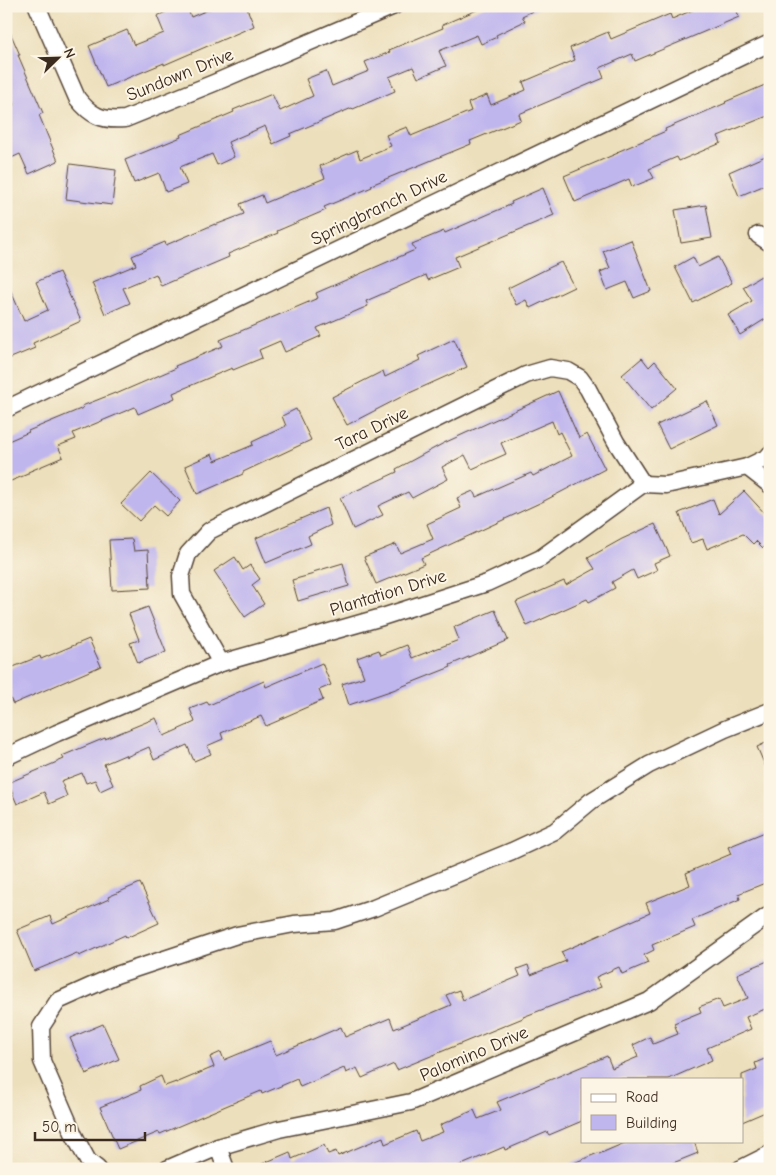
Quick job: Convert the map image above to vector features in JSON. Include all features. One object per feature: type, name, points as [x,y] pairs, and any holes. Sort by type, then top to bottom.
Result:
[{"type":"street","name":"Sundown Drive","points":[[37,6],[76,98],[86,109],[98,117],[111,120],[125,119],[394,6]]},
{"type":"street","name":"Springbranch Drive","points":[[6,409],[770,43]]},
{"type":"street","name":"Tara Drive","points":[[221,663],[182,594],[181,576],[188,554],[209,531],[526,375],[550,368],[568,371],[580,378],[616,442],[643,484]]},
{"type":"street","points":[[643,484],[666,485],[747,467],[768,457],[770,454]]},
{"type":"street","points":[[747,467],[770,485]]},
{"type":"street","name":"Plantation Drive","points":[[6,756],[221,663],[382,617],[487,583],[541,558],[643,484]]},
{"type":"street","points":[[98,1169],[88,1161],[74,1135],[42,1060],[41,1027],[58,1001],[116,975],[237,934],[294,924],[335,921],[374,908],[512,851],[555,831],[591,801],[649,765],[725,729],[770,711]]},
{"type":"street","name":"Palomino Drive","points":[[167,1169],[218,1148],[279,1129],[411,1102],[649,1001],[770,915]]},
{"type":"street","points":[[218,1148],[226,1169]]},
{"type":"street","points":[[740,1169],[770,1154]]},
{"type":"building","points":[[166,6],[186,6],[191,17],[217,6],[246,6],[254,26],[164,65],[164,63],[106,87],[89,46],[127,30],[134,45],[164,33],[157,16],[168,11]]},
{"type":"building","points":[[486,6],[543,6],[522,16],[525,21],[481,44],[477,35],[439,51],[446,66],[418,78],[413,67],[389,77],[395,91],[290,134],[291,136],[273,144],[265,126],[228,142],[234,157],[217,165],[212,154],[180,167],[187,184],[166,192],[159,173],[134,183],[125,160],[181,137],[180,135],[272,94],[280,111],[313,96],[306,79],[326,71],[332,86],[369,71],[365,62],[443,28],[442,25]]},
{"type":"building","points":[[702,6],[735,6],[739,17],[635,61],[632,54],[600,68],[604,78],[519,114],[521,120],[470,141],[471,144],[371,185],[372,187],[324,207],[326,210],[228,254],[229,257],[161,286],[156,274],[123,288],[130,303],[105,314],[92,283],[136,265],[132,256],[165,242],[166,245],[244,214],[240,204],[262,195],[265,203],[325,178],[320,166],[357,150],[360,159],[391,146],[386,135],[407,127],[411,136],[471,111],[468,103],[487,95],[491,105],[526,90],[523,82],[575,60],[570,48],[608,32],[611,39],[670,14],[672,19]]},
{"type":"building","points":[[6,23],[43,113],[39,115],[58,161],[29,174],[20,154],[9,159],[6,152],[6,109],[14,105],[6,88]]},
{"type":"building","points":[[765,85],[770,97],[770,115],[718,136],[721,143],[679,161],[677,157],[649,169],[654,178],[632,187],[629,179],[575,202],[564,176]]},
{"type":"building","points":[[770,154],[770,183],[739,196],[729,172]]},
{"type":"building","points":[[70,164],[116,170],[112,205],[66,199]]},
{"type":"building","points":[[543,188],[554,215],[455,257],[459,267],[428,280],[426,275],[366,301],[368,306],[317,328],[321,336],[285,352],[280,341],[259,350],[262,358],[233,370],[232,368],[173,393],[175,398],[138,414],[135,407],[73,433],[76,439],[58,446],[63,457],[6,483],[6,442],[83,408],[82,406],[116,394],[223,346],[220,340],[318,298],[316,293],[415,250],[412,244],[444,231],[445,233],[512,204],[511,202]]},
{"type":"building","points":[[706,205],[712,238],[681,243],[675,210]]},
{"type":"building","points":[[631,240],[651,291],[634,298],[627,282],[607,290],[600,272],[610,268],[603,251]]},
{"type":"building","points":[[693,257],[698,267],[718,257],[732,283],[693,303],[675,267]]},
{"type":"building","points":[[561,262],[574,287],[530,308],[526,300],[516,305],[508,288]]},
{"type":"building","points":[[59,272],[81,321],[33,343],[35,348],[6,360],[6,280],[24,321],[48,310],[36,282]]},
{"type":"building","points":[[761,276],[770,290],[770,316],[740,335],[728,315],[752,301],[743,287]]},
{"type":"building","points":[[454,339],[467,367],[405,395],[347,425],[332,397],[383,371],[385,377],[420,360],[418,356]]},
{"type":"building","points":[[642,358],[649,367],[655,361],[677,388],[651,410],[622,375]]},
{"type":"building","points":[[558,391],[579,438],[587,434],[605,469],[544,501],[421,558],[424,564],[376,584],[364,557],[396,544],[400,553],[433,539],[427,524],[461,508],[457,498],[473,491],[476,497],[531,473],[533,476],[572,456],[560,432],[557,434],[552,421],[501,443],[506,454],[472,469],[465,455],[442,467],[448,479],[412,498],[408,492],[378,506],[383,515],[353,529],[340,498],[397,472],[396,469],[444,443]]},
{"type":"building","points":[[707,401],[718,425],[669,449],[657,425]]},
{"type":"building","points":[[296,409],[311,440],[243,472],[243,474],[197,494],[185,466],[212,454],[215,461],[253,445],[252,442],[286,426],[282,416]]},
{"type":"building","points":[[151,473],[180,501],[166,516],[154,505],[139,521],[121,504]]},
{"type":"building","points":[[744,491],[770,519],[770,541],[763,548],[756,541],[753,544],[743,534],[707,549],[703,539],[691,543],[679,513],[713,499],[719,514]]},
{"type":"building","points":[[326,508],[331,525],[308,536],[311,544],[266,563],[256,538]]},
{"type":"building","points":[[655,524],[670,556],[654,563],[657,570],[637,579],[633,570],[612,582],[615,588],[589,602],[587,599],[527,626],[516,602],[564,581],[566,585],[595,569],[588,558],[622,539]]},
{"type":"building","points":[[132,539],[134,551],[148,550],[150,588],[112,590],[109,540]]},
{"type":"building","points":[[235,557],[243,570],[250,565],[260,579],[252,585],[264,604],[245,617],[214,571]]},
{"type":"building","points":[[343,563],[349,586],[298,601],[292,580]]},
{"type":"building","points":[[148,607],[166,652],[138,663],[130,643],[139,640],[129,614]]},
{"type":"building","points":[[495,610],[508,640],[450,665],[451,667],[349,705],[342,684],[364,677],[357,658],[379,650],[381,655],[407,645],[412,658],[459,640],[454,627]]},
{"type":"building","points":[[89,639],[101,666],[13,704],[9,696],[6,697],[6,670],[40,656],[41,659]]},
{"type":"building","points":[[322,663],[331,685],[319,690],[323,700],[266,726],[261,716],[221,733],[223,739],[207,746],[211,754],[194,761],[187,745],[154,760],[149,747],[104,764],[113,785],[100,791],[95,780],[86,783],[82,773],[61,781],[67,796],[49,804],[44,792],[17,804],[8,783],[64,759],[62,756],[156,718],[164,736],[195,722],[190,709],[207,702],[209,705],[264,681],[266,687]]},
{"type":"building","points":[[770,741],[770,777],[757,747]]},
{"type":"building","points":[[765,832],[770,843],[770,881],[738,894],[740,899],[692,920],[695,927],[652,945],[654,950],[644,955],[648,963],[622,974],[619,967],[596,977],[601,987],[523,1017],[397,1070],[394,1064],[362,1078],[357,1068],[346,1073],[344,1068],[300,1087],[297,1079],[262,1094],[261,1091],[160,1134],[159,1132],[118,1149],[100,1107],[141,1090],[140,1086],[161,1076],[165,1086],[176,1083],[214,1067],[210,1057],[221,1052],[224,1060],[270,1041],[276,1055],[341,1027],[345,1037],[390,1018],[394,1029],[451,1005],[446,995],[459,990],[463,1000],[520,976],[517,969],[528,965],[531,975],[566,961],[561,952],[650,913],[646,903],[690,885],[686,873],[731,854],[728,847]]},
{"type":"building","points":[[140,883],[159,923],[126,938],[125,935],[79,956],[77,953],[34,971],[17,930],[50,916],[53,924]]},
{"type":"building","points":[[770,960],[770,1007],[746,1017],[751,1029],[707,1048],[712,1060],[671,1078],[581,1078],[581,1121],[549,1135],[547,1132],[505,1150],[504,1147],[452,1169],[250,1169],[290,1152],[292,1159],[324,1145],[328,1154],[336,1151],[338,1156],[383,1137],[385,1144],[416,1131],[420,1141],[443,1132],[440,1125],[474,1110],[478,1119],[501,1110],[497,1102],[607,1056],[612,1068],[638,1057],[633,1045],[650,1037],[653,1044],[678,1034],[674,1023],[701,1012],[699,1007],[719,999],[723,1008],[748,998],[737,974]]},
{"type":"building","points":[[103,1024],[119,1059],[86,1074],[70,1038]]},
{"type":"building","points":[[767,1058],[770,1063],[770,1110],[744,1121],[744,1078],[742,1078],[742,1075],[757,1069],[755,1063]]},
{"type":"building","points":[[627,1142],[694,1142],[698,1153],[658,1169],[559,1169]]}]
